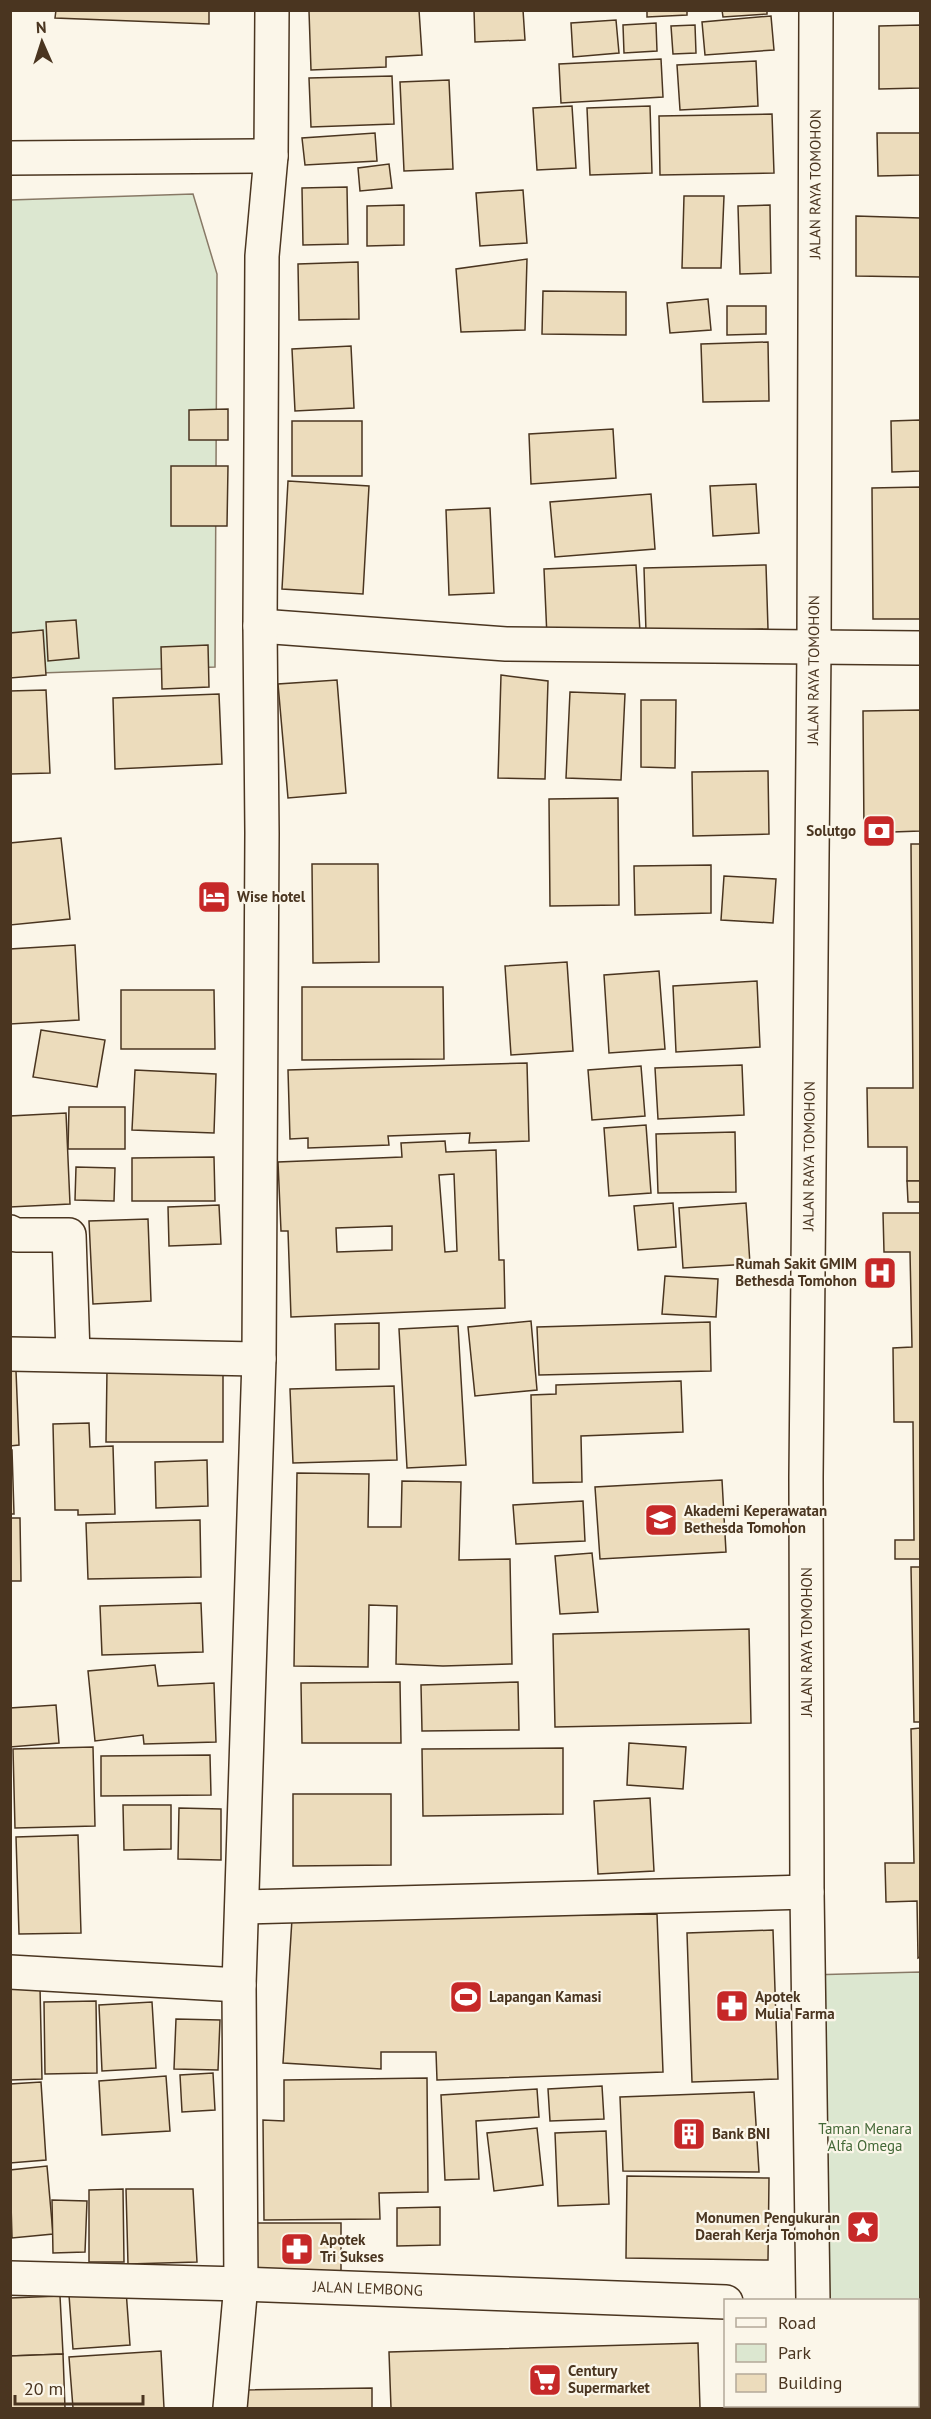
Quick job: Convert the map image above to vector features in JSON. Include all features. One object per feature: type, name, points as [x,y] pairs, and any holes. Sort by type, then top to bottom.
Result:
[{"type":"main road","points":[[230,2409],[241,2284],[239,1985],[259,1359],[262,256],[271,156],[272,10]]},
{"type":"main road","name":"JALAN RAYA TOMOHON","points":[[813,2299],[807,1892],[806,1477],[814,648],[816,10]]},
{"type":"main road","points":[[10,158],[271,156]]},
{"type":"main road","points":[[260,626],[506,645],[921,648]]},
{"type":"main road","points":[[10,1232],[69,1235],[73,1354]]},
{"type":"main road","points":[[10,1354],[259,1359]]},
{"type":"main road","points":[[242,1907],[807,1892]]},
{"type":"main road","points":[[10,1972],[239,1985]]},
{"type":"main road","name":"JALAN LEMBONG","points":[[10,2278],[724,2302]]},
{"type":"green space","points":[[193,194],[217,274],[215,667],[11,674],[10,200]]},
{"type":"green space","name":"Taman Menara Alfa Omega","points":[[920,1972],[920,2408],[811,2408],[919,2407],[919,2299],[811,2299],[808,1975]]},
{"type":"building","points":[[56,10],[209,10],[209,24],[55,18]]},
{"type":"building","points":[[419,10],[422,55],[386,57],[386,67],[311,70],[309,11]]},
{"type":"building","points":[[474,10],[523,10],[525,40],[475,42]]},
{"type":"building","points":[[647,10],[687,10],[687,15],[647,17]]},
{"type":"building","points":[[722,10],[767,10],[767,14],[723,17]]},
{"type":"building","points":[[771,16],[774,50],[705,55],[702,22]]},
{"type":"building","points":[[616,20],[619,53],[573,57],[571,23]]},
{"type":"building","points":[[656,23],[657,51],[624,53],[623,25]]},
{"type":"building","points":[[695,25],[696,53],[673,54],[671,26]]},
{"type":"building","points":[[920,25],[920,88],[879,89],[879,26]]},
{"type":"building","points":[[661,59],[663,97],[561,103],[559,64]]},
{"type":"building","points":[[756,61],[758,106],[680,110],[677,65]]},
{"type":"building","points":[[392,76],[394,124],[311,127],[309,78]]},
{"type":"building","points":[[449,80],[453,169],[404,171],[400,82]]},
{"type":"building","points":[[572,106],[576,168],[537,170],[533,108]]},
{"type":"building","points":[[650,106],[652,173],[590,175],[587,108]]},
{"type":"building","points":[[772,114],[774,173],[660,175],[659,116]]},
{"type":"building","points":[[375,133],[377,161],[305,165],[302,138]]},
{"type":"building","points":[[877,133],[920,133],[920,175],[878,176]]},
{"type":"building","points":[[389,164],[392,188],[360,191],[358,168]]},
{"type":"building","points":[[347,187],[348,244],[303,245],[302,188]]},
{"type":"building","points":[[523,190],[527,243],[480,246],[476,193]]},
{"type":"building","points":[[684,196],[724,196],[721,268],[682,268]]},
{"type":"building","points":[[404,205],[404,245],[367,246],[367,206]]},
{"type":"building","points":[[770,205],[771,273],[740,274],[738,206]]},
{"type":"building","points":[[856,216],[920,218],[920,277],[856,276]]},
{"type":"building","points":[[527,259],[525,330],[461,332],[456,269]]},
{"type":"building","points":[[358,262],[359,319],[299,320],[298,264]]},
{"type":"building","points":[[543,291],[626,292],[626,335],[542,334]]},
{"type":"building","points":[[708,299],[711,330],[670,333],[667,303]]},
{"type":"building","points":[[727,306],[766,306],[766,334],[727,335]]},
{"type":"building","points":[[768,342],[769,401],[703,402],[701,344]]},
{"type":"building","points":[[351,346],[354,408],[295,411],[292,349]]},
{"type":"building","points":[[228,409],[228,440],[189,440],[189,410]]},
{"type":"building","points":[[920,420],[920,471],[892,472],[891,421]]},
{"type":"building","points":[[292,421],[362,421],[362,476],[292,476]]},
{"type":"building","points":[[613,429],[616,478],[531,484],[529,434]]},
{"type":"building","points":[[171,466],[228,466],[227,526],[171,526]]},
{"type":"building","points":[[288,481],[369,486],[363,594],[282,589]]},
{"type":"building","points":[[756,484],[759,533],[713,536],[710,486]]},
{"type":"building","points":[[920,487],[920,619],[873,619],[872,488]]},
{"type":"building","points":[[651,494],[655,549],[555,557],[550,502]]},
{"type":"building","points":[[490,508],[494,593],[449,595],[446,510]]},
{"type":"building","points":[[636,565],[640,632],[547,637],[544,569]]},
{"type":"building","points":[[766,565],[768,629],[646,632],[644,568]]},
{"type":"building","points":[[76,620],[79,658],[48,661],[46,622]]},
{"type":"building","points":[[43,630],[46,675],[10,678],[10,633]]},
{"type":"building","points":[[208,645],[209,687],[162,689],[161,647]]},
{"type":"building","points":[[501,675],[548,681],[545,779],[498,778]]},
{"type":"building","points":[[337,680],[346,793],[288,798],[278,684]]},
{"type":"building","points":[[46,690],[50,773],[10,774],[10,691]]},
{"type":"building","points":[[570,692],[625,694],[621,780],[566,778]]},
{"type":"building","points":[[219,694],[222,764],[115,769],[113,698]]},
{"type":"building","points":[[641,700],[676,700],[675,768],[641,767]]},
{"type":"building","points":[[920,710],[920,831],[864,833],[863,711]]},
{"type":"building","points":[[768,771],[769,834],[693,836],[692,772]]},
{"type":"building","points":[[618,798],[619,905],[550,906],[549,799]]},
{"type":"building","points":[[61,838],[70,919],[10,925],[10,843]]},
{"type":"building","points":[[911,844],[920,844],[920,1181],[907,1181],[907,1147],[868,1147],[867,1088],[913,1088]]},
{"type":"building","points":[[312,864],[378,864],[379,962],[313,963]]},
{"type":"building","points":[[711,865],[711,913],[635,915],[634,866]]},
{"type":"building","points":[[724,876],[776,879],[773,923],[721,920]]},
{"type":"building","points":[[75,945],[79,1020],[10,1024],[10,949]]},
{"type":"building","points":[[567,962],[573,1051],[511,1055],[505,966]]},
{"type":"building","points":[[659,971],[665,1049],[609,1053],[604,975]]},
{"type":"building","points":[[757,981],[760,1047],[676,1052],[673,986]]},
{"type":"building","points":[[302,987],[443,987],[444,1059],[302,1060]]},
{"type":"building","points":[[121,990],[214,990],[215,1049],[121,1049]]},
{"type":"building","points":[[41,1030],[105,1040],[97,1087],[33,1077]]},
{"type":"building","points":[[527,1063],[529,1141],[469,1143],[470,1133],[388,1136],[389,1145],[308,1148],[308,1138],[290,1139],[288,1070]]},
{"type":"building","points":[[742,1065],[744,1115],[658,1119],[655,1068]]},
{"type":"building","points":[[641,1066],[645,1116],[592,1120],[588,1070]]},
{"type":"building","points":[[135,1070],[216,1074],[214,1133],[132,1130]]},
{"type":"building","points":[[69,1107],[125,1107],[125,1149],[68,1149]]},
{"type":"building","points":[[66,1113],[70,1204],[10,1207],[10,1116]]},
{"type":"building","points":[[646,1125],[651,1193],[609,1196],[604,1128]]},
{"type":"building","points":[[735,1132],[736,1192],[658,1193],[656,1134]]},
{"type":"building","points":[[445,1141],[446,1152],[496,1150],[499,1260],[504,1260],[505,1308],[291,1317],[288,1231],[281,1231],[278,1162],[402,1157],[401,1143]],"holes":[[[454,1174],[457,1251],[445,1252],[439,1175]],[[392,1226],[392,1250],[337,1252],[336,1228]]]},
{"type":"building","points":[[214,1157],[215,1201],[132,1201],[132,1158]]},
{"type":"building","points":[[76,1167],[115,1168],[114,1201],[75,1200]]},
{"type":"building","points":[[907,1181],[920,1181],[920,1202],[908,1202]]},
{"type":"building","points":[[673,1203],[676,1247],[638,1250],[634,1206]]},
{"type":"building","points":[[746,1203],[750,1264],[683,1268],[679,1208]]},
{"type":"building","points":[[219,1205],[221,1244],[169,1246],[168,1207]]},
{"type":"building","points":[[883,1213],[920,1213],[920,1559],[895,1559],[895,1540],[914,1540],[913,1422],[894,1422],[893,1348],[912,1347],[910,1252],[884,1252]]},
{"type":"building","points":[[148,1219],[151,1301],[93,1304],[89,1221]]},
{"type":"building","points":[[665,1276],[718,1279],[716,1317],[662,1314]]},
{"type":"building","points":[[531,1321],[537,1390],[475,1396],[468,1327]]},
{"type":"building","points":[[710,1322],[711,1371],[539,1375],[537,1327]]},
{"type":"building","points":[[379,1323],[379,1369],[336,1370],[335,1324]]},
{"type":"building","points":[[458,1326],[466,1465],[407,1468],[399,1329]]},
{"type":"building","points":[[107,1370],[223,1370],[223,1442],[106,1442]]},
{"type":"building","points":[[10,1371],[16,1371],[19,1445],[10,1446]]},
{"type":"building","points":[[681,1381],[683,1432],[581,1436],[582,1482],[533,1483],[531,1395],[556,1394],[556,1385]]},
{"type":"building","points":[[394,1386],[397,1460],[293,1463],[290,1389]]},
{"type":"building","points":[[89,1423],[90,1447],[113,1446],[115,1514],[78,1515],[78,1510],[55,1510],[53,1424]]},
{"type":"building","points":[[10,1450],[12,1450],[14,1514],[10,1514]]},
{"type":"building","points":[[207,1460],[208,1506],[156,1508],[155,1462]]},
{"type":"building","points":[[297,1473],[369,1474],[368,1527],[401,1527],[402,1481],[461,1482],[459,1560],[510,1559],[512,1664],[443,1666],[396,1664],[397,1606],[369,1605],[368,1667],[294,1666]]},
{"type":"building","name":"Akademi Keperawatan Bethesda Tomohon","points":[[722,1480],[726,1552],[600,1559],[595,1487]]},
{"type":"building","points":[[583,1501],[585,1541],[516,1544],[513,1505]]},
{"type":"building","points":[[10,1518],[20,1518],[21,1581],[10,1581]]},
{"type":"building","points":[[200,1520],[201,1577],[88,1579],[86,1523]]},
{"type":"building","points":[[592,1553],[598,1612],[560,1614],[555,1556]]},
{"type":"building","points":[[911,1567],[920,1567],[920,1722],[914,1722]]},
{"type":"building","points":[[201,1603],[203,1652],[102,1655],[100,1606]]},
{"type":"building","points":[[749,1629],[751,1723],[555,1727],[553,1634]]},
{"type":"building","points":[[155,1665],[158,1686],[214,1683],[216,1742],[144,1744],[143,1735],[95,1741],[88,1671]]},
{"type":"building","points":[[400,1682],[401,1743],[302,1743],[301,1683]]},
{"type":"building","points":[[518,1682],[519,1730],[422,1731],[421,1685]]},
{"type":"building","points":[[56,1705],[59,1743],[10,1747],[10,1708]]},
{"type":"building","points":[[920,1728],[920,1957],[918,1958],[917,1901],[886,1902],[885,1863],[914,1863],[911,1729]]},
{"type":"building","points":[[629,1743],[686,1747],[683,1789],[627,1785]]},
{"type":"building","points":[[93,1747],[95,1826],[15,1828],[13,1749]]},
{"type":"building","points":[[563,1748],[563,1814],[423,1816],[422,1749]]},
{"type":"building","points":[[210,1755],[211,1795],[101,1796],[101,1756]]},
{"type":"building","points":[[293,1794],[391,1794],[391,1865],[293,1866]]},
{"type":"building","points":[[650,1798],[654,1871],[598,1874],[594,1801]]},
{"type":"building","points":[[123,1805],[171,1805],[171,1849],[124,1850]]},
{"type":"building","points":[[179,1808],[221,1809],[221,1860],[178,1859]]},
{"type":"building","points":[[78,1835],[81,1933],[19,1934],[16,1837]]},
{"type":"building","points":[[657,1914],[663,2072],[437,2080],[436,2052],[381,2052],[381,2069],[283,2063],[292,1919]]},
{"type":"building","name":"Apotek Mulia Farma","points":[[773,1930],[778,2079],[692,2082],[687,1933]]},
{"type":"building","points":[[40,1987],[42,2079],[10,2080],[10,1988]]},
{"type":"building","points":[[96,2001],[97,2073],[45,2074],[44,2002]]},
{"type":"building","points":[[152,2002],[156,2068],[102,2071],[99,2005]]},
{"type":"building","points":[[176,2019],[220,2020],[218,2070],[174,2069]]},
{"type":"building","points":[[213,2073],[215,2110],[182,2112],[180,2075]]},
{"type":"building","points":[[166,2076],[170,2131],[102,2135],[99,2081]]},
{"type":"building","points":[[427,2078],[428,2192],[379,2193],[380,2219],[264,2220],[263,2120],[284,2121],[284,2080]]},
{"type":"building","points":[[41,2082],[46,2160],[10,2163],[10,2084]]},
{"type":"building","points":[[602,2086],[604,2119],[550,2121],[548,2089]]},
{"type":"building","points":[[537,2089],[539,2117],[476,2121],[479,2179],[445,2180],[441,2095]]},
{"type":"building","name":"Bank BNI","points":[[754,2092],[759,2172],[623,2171],[620,2097]]},
{"type":"building","points":[[537,2128],[543,2185],[494,2191],[487,2133]]},
{"type":"building","points":[[606,2131],[609,2204],[558,2206],[555,2133]]},
{"type":"building","points":[[47,2166],[53,2234],[12,2238],[10,2170]]},
{"type":"building","points":[[627,2176],[769,2178],[768,2260],[626,2258]]},
{"type":"building","points":[[123,2189],[124,2262],[89,2262],[89,2190]]},
{"type":"building","points":[[126,2189],[193,2189],[197,2262],[128,2264]]},
{"type":"building","points":[[52,2200],[87,2201],[85,2252],[53,2253]]},
{"type":"building","points":[[440,2207],[440,2245],[397,2246],[397,2208]]},
{"type":"building","name":"Apotek Tri Sukses","points":[[252,2223],[341,2223],[341,2275],[252,2274]]},
{"type":"building","points":[[126,2290],[130,2345],[73,2349],[69,2295]]},
{"type":"building","points":[[60,2296],[63,2354],[10,2356],[10,2298]]},
{"type":"building","name":"Century Supermarket","points":[[698,2343],[700,2408],[391,2408],[389,2352]]},
{"type":"building","points":[[161,2351],[164,2408],[73,2408],[69,2357]]},
{"type":"building","points":[[63,2354],[65,2408],[10,2408],[10,2356]]},
{"type":"building","points":[[372,2388],[372,2408],[241,2408],[240,2390]]},
{"type":"place","name":"Solutgo","points":[[879,831]]},
{"type":"place","name":"Wise hotel","points":[[214,897]]},
{"type":"place","name":"Rumah Sakit GMIM Bethesda Tomohon","points":[[880,1273]]},
{"type":"place","name":"Akademi Keperawatan Bethesda Tomohon","points":[[661,1520]]},
{"type":"place","name":"Lapangan Kamasi","points":[[466,1997]]},
{"type":"place","name":"Apotek Mulia Farma","points":[[732,2006]]},
{"type":"place","name":"Bank BNI","points":[[689,2134]]},
{"type":"place","name":"Monumen Pengukuran Daerah Kerja Tomohon","points":[[863,2227]]},
{"type":"place","name":"Apotek Tri Sukses","points":[[297,2249]]},
{"type":"place","name":"Century Supermarket","points":[[545,2380]]}]
